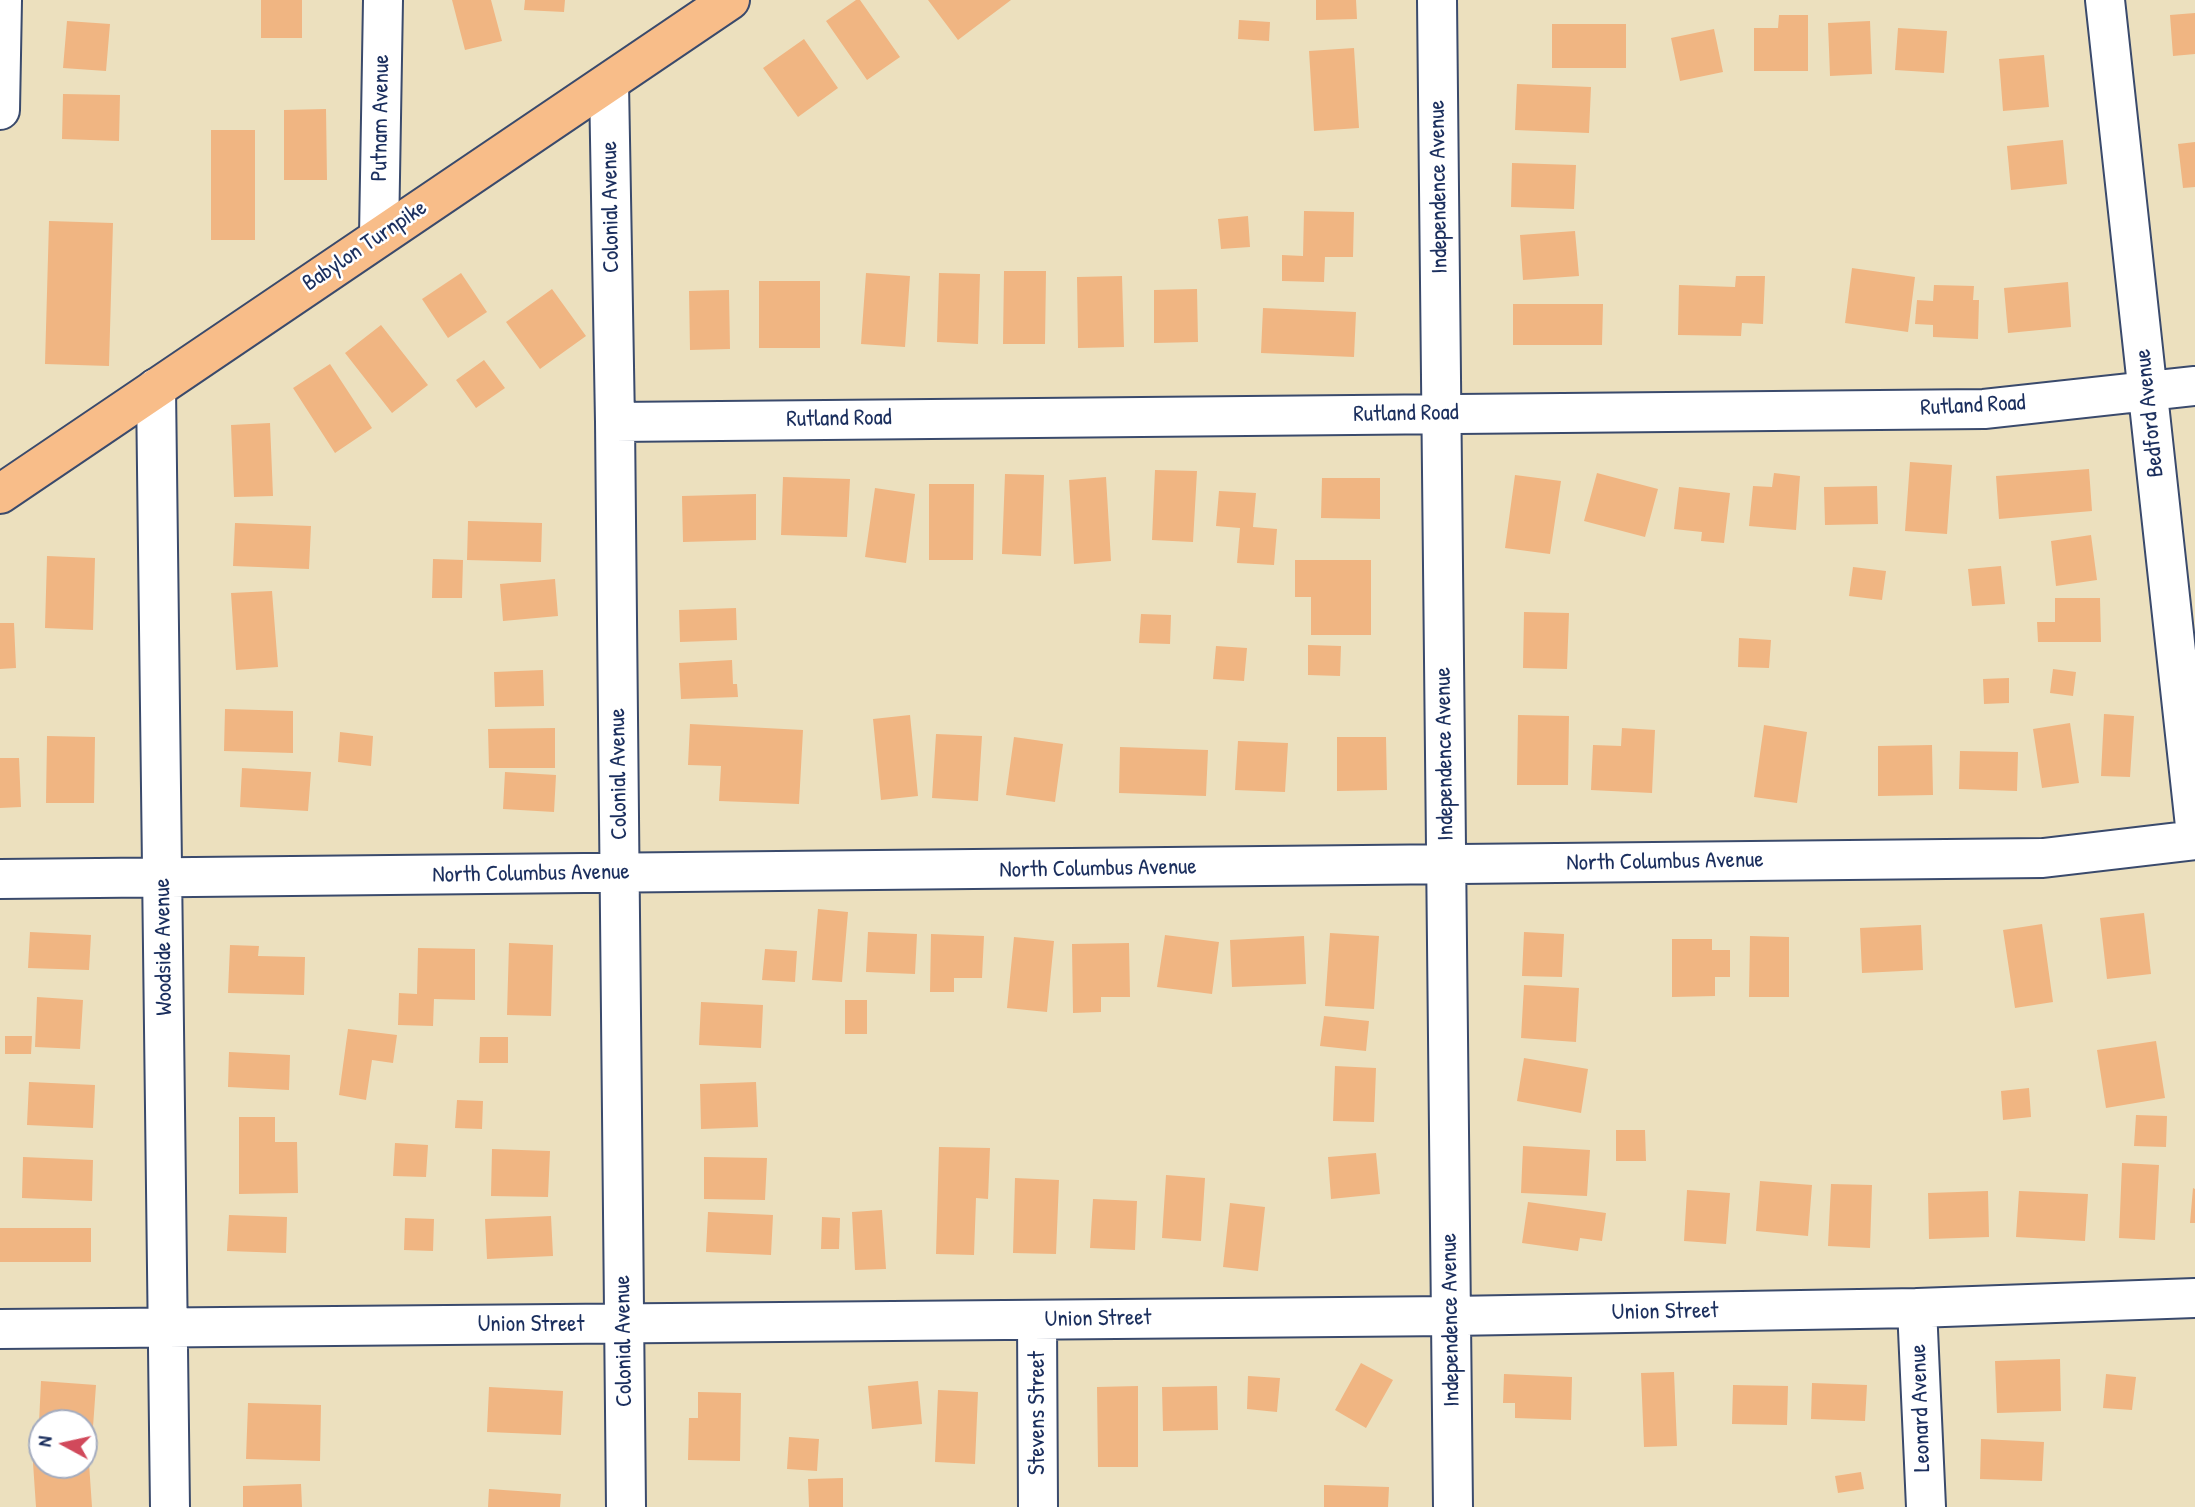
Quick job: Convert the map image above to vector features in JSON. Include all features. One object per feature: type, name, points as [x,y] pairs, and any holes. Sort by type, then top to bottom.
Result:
[{"type":"main road","name":"Babylon Turnpike","points":[[0,494],[730,0]]},
{"type":"street","points":[[0,110],[2,0]]},
{"type":"street","name":"Putnam Avenue","points":[[379,236],[383,0]]},
{"type":"street","name":"Independence Avenue","points":[[1437,0],[1453,1507]]},
{"type":"street","name":"Bedford Avenue","points":[[2105,0],[2195,826]]},
{"type":"street","name":"Colonial Avenue","points":[[609,83],[626,1507]]},
{"type":"street","name":"Rutland Road","points":[[615,422],[1984,409],[2195,386]]},
{"type":"street","name":"Woodside Avenue","points":[[156,388],[170,1507]]},
{"type":"street","name":"North Columbus Avenue","points":[[0,879],[2043,858],[2195,840]]},
{"type":"street","name":"Union Street","points":[[0,1329],[1451,1316],[1917,1308],[2195,1298]]},
{"type":"street","name":"Leonard Avenue","points":[[1917,1308],[1926,1507]]},
{"type":"street","name":"Stevens Street","points":[[1037,1320],[1038,1507]]},
{"type":"building","points":[[261,0],[302,0],[302,38],[261,38]]},
{"type":"building","points":[[452,0],[491,0],[502,41],[465,50]]},
{"type":"building","points":[[525,0],[565,0],[564,12],[524,10]]},
{"type":"building","points":[[856,0],[860,0],[900,57],[867,80],[826,21]]},
{"type":"building","points":[[928,0],[1011,0],[958,40]]},
{"type":"building","points":[[1316,0],[1356,0],[1357,19],[1316,20]]},
{"type":"building","points":[[2195,13],[2195,54],[2173,56],[2170,15]]},
{"type":"building","points":[[1779,15],[1808,15],[1808,71],[1754,71],[1754,28],[1778,28]]},
{"type":"building","points":[[1239,20],[1270,22],[1269,41],[1238,39]]},
{"type":"building","points":[[67,21],[110,24],[106,71],[63,68]]},
{"type":"building","points":[[1870,21],[1872,74],[1830,76],[1828,23]]},
{"type":"building","points":[[1552,24],[1626,24],[1626,68],[1552,68]]},
{"type":"building","points":[[1898,28],[1947,31],[1944,73],[1895,70]]},
{"type":"building","points":[[1714,29],[1723,72],[1680,81],[1671,38]]},
{"type":"building","points":[[804,39],[838,88],[798,117],[763,68]]},
{"type":"building","points":[[1354,48],[1359,128],[1314,131],[1309,51]]},
{"type":"building","points":[[2044,55],[2049,107],[2003,111],[1999,59]]},
{"type":"building","points":[[1517,84],[1591,87],[1589,133],[1515,130]]},
{"type":"building","points":[[63,94],[120,95],[119,141],[62,139]]},
{"type":"building","points":[[326,109],[327,180],[284,180],[284,110]]},
{"type":"building","points":[[211,130],[255,130],[255,240],[211,240]]},
{"type":"building","points":[[2063,140],[2067,184],[2011,190],[2007,146]]},
{"type":"building","points":[[2195,142],[2195,187],[2183,188],[2178,144]]},
{"type":"building","points":[[1512,163],[1576,165],[1574,209],[1511,207]]},
{"type":"building","points":[[1304,211],[1354,212],[1353,257],[1325,257],[1324,282],[1282,281],[1282,255],[1303,256]]},
{"type":"building","points":[[1248,216],[1250,247],[1221,249],[1218,219]]},
{"type":"building","points":[[49,221],[113,223],[109,366],[45,364]]},
{"type":"building","points":[[1575,231],[1579,276],[1523,280],[1520,235]]},
{"type":"building","points":[[1852,268],[1915,277],[1908,332],[1845,323]]},
{"type":"building","points":[[1004,271],[1046,271],[1045,344],[1003,344]]},
{"type":"building","points":[[461,273],[487,312],[448,338],[422,299]]},
{"type":"building","points":[[866,273],[910,276],[905,347],[861,344]]},
{"type":"building","points":[[939,273],[980,274],[978,344],[937,342]]},
{"type":"building","points":[[1122,276],[1124,347],[1078,348],[1077,277]]},
{"type":"building","points":[[1736,276],[1765,276],[1763,324],[1742,323],[1741,336],[1678,335],[1679,285],[1735,287]]},
{"type":"building","points":[[759,281],[820,281],[820,348],[759,348]]},
{"type":"building","points":[[2068,282],[2071,327],[2008,333],[2004,288]]},
{"type":"building","points":[[1934,285],[1974,286],[1973,300],[1979,300],[1978,339],[1933,337],[1933,325],[1915,324],[1917,300],[1933,301]]},
{"type":"building","points":[[552,289],[586,336],[540,369],[506,322]]},
{"type":"building","points":[[1197,289],[1198,342],[1154,343],[1154,290]]},
{"type":"building","points":[[729,290],[730,349],[690,350],[689,291]]},
{"type":"building","points":[[1513,304],[1603,304],[1602,345],[1513,345]]},
{"type":"building","points":[[1263,308],[1356,312],[1354,357],[1261,353]]},
{"type":"building","points":[[381,325],[428,385],[392,413],[345,353]]},
{"type":"building","points":[[484,360],[505,388],[476,408],[456,380]]},
{"type":"building","points":[[330,364],[372,428],[335,453],[293,388]]},
{"type":"building","points":[[270,423],[273,496],[234,497],[231,425]]},
{"type":"building","points":[[1910,462],[1952,465],[1947,534],[1905,531]]},
{"type":"building","points":[[2089,469],[2092,511],[1999,519],[1996,476]]},
{"type":"building","points":[[1155,470],[1197,471],[1193,542],[1152,540]]},
{"type":"building","points":[[1597,473],[1658,489],[1645,537],[1584,521]]},
{"type":"building","points":[[1774,473],[1800,476],[1796,530],[1749,526],[1753,486],[1772,487]]},
{"type":"building","points":[[1005,474],[1044,475],[1041,556],[1002,554]]},
{"type":"building","points":[[1515,475],[1561,481],[1550,554],[1505,548]]},
{"type":"building","points":[[783,477],[850,479],[847,537],[781,535]]},
{"type":"building","points":[[1106,477],[1111,561],[1074,564],[1069,480]]},
{"type":"building","points":[[1322,478],[1380,478],[1380,519],[1321,518]]},
{"type":"building","points":[[929,484],[974,484],[973,560],[929,560]]},
{"type":"building","points":[[1877,486],[1878,524],[1825,525],[1824,487]]},
{"type":"building","points":[[1679,487],[1730,493],[1724,543],[1701,541],[1702,532],[1674,529]]},
{"type":"building","points":[[875,488],[915,494],[906,563],[865,557]]},
{"type":"building","points":[[1219,491],[1256,493],[1253,527],[1277,529],[1274,565],[1237,563],[1240,528],[1216,526]]},
{"type":"building","points":[[756,494],[756,540],[683,542],[682,496]]},
{"type":"building","points":[[468,521],[542,523],[541,562],[467,560]]},
{"type":"building","points":[[235,523],[311,526],[309,569],[233,566]]},
{"type":"building","points":[[2091,535],[2097,580],[2056,586],[2051,541]]},
{"type":"building","points":[[47,556],[95,558],[93,630],[45,628]]},
{"type":"building","points":[[433,559],[463,560],[462,598],[432,598]]},
{"type":"building","points":[[1295,560],[1371,560],[1371,635],[1311,635],[1311,597],[1295,597]]},
{"type":"building","points":[[2001,566],[2005,604],[1972,606],[1968,569]]},
{"type":"building","points":[[1853,567],[1886,571],[1882,600],[1849,596]]},
{"type":"building","points":[[555,579],[558,616],[503,621],[500,584]]},
{"type":"building","points":[[272,591],[278,667],[236,670],[231,593]]},
{"type":"building","points":[[2055,598],[2100,598],[2101,642],[2038,642],[2037,622],[2055,622]]},
{"type":"building","points":[[736,608],[737,640],[680,642],[679,610]]},
{"type":"building","points":[[1524,612],[1569,613],[1567,669],[1523,668]]},
{"type":"building","points":[[1141,614],[1171,615],[1170,644],[1139,643]]},
{"type":"building","points":[[0,623],[14,623],[16,668],[0,669]]},
{"type":"building","points":[[1739,638],[1771,640],[1769,668],[1738,667]]},
{"type":"building","points":[[1308,645],[1341,646],[1340,676],[1308,675]]},
{"type":"building","points":[[1216,646],[1247,648],[1244,681],[1213,679]]},
{"type":"building","points":[[732,660],[733,684],[737,684],[738,697],[681,699],[679,663]]},
{"type":"building","points":[[2053,669],[2076,672],[2073,696],[2050,693]]},
{"type":"building","points":[[543,670],[544,706],[495,707],[494,672]]},
{"type":"building","points":[[2009,678],[2009,703],[1984,704],[1983,679]]},
{"type":"building","points":[[225,709],[293,711],[293,753],[224,751]]},
{"type":"building","points":[[2104,714],[2134,716],[2130,777],[2101,776]]},
{"type":"building","points":[[910,715],[918,796],[881,800],[873,719]]},
{"type":"building","points":[[1518,715],[1569,716],[1568,785],[1517,785]]},
{"type":"building","points":[[2070,723],[2079,783],[2042,788],[2033,729]]},
{"type":"building","points":[[690,724],[803,730],[799,804],[719,801],[721,766],[688,765]]},
{"type":"building","points":[[1764,725],[1807,732],[1797,803],[1754,797]]},
{"type":"building","points":[[555,728],[555,768],[489,768],[488,729]]},
{"type":"building","points":[[1622,728],[1655,730],[1652,793],[1591,790],[1593,745],[1621,746]]},
{"type":"building","points":[[340,732],[373,736],[371,766],[338,762]]},
{"type":"building","points":[[936,734],[982,736],[978,801],[932,798]]},
{"type":"building","points":[[47,736],[95,737],[94,803],[46,803]]},
{"type":"building","points":[[1014,737],[1063,744],[1055,802],[1006,795]]},
{"type":"building","points":[[1337,737],[1386,737],[1387,790],[1337,791]]},
{"type":"building","points":[[1238,741],[1288,743],[1285,792],[1235,790]]},
{"type":"building","points":[[1932,745],[1933,795],[1878,796],[1878,746]]},
{"type":"building","points":[[1120,747],[1208,750],[1206,796],[1119,793]]},
{"type":"building","points":[[1960,751],[2018,752],[2017,791],[1959,789]]},
{"type":"building","points":[[0,758],[19,758],[21,807],[0,808]]},
{"type":"building","points":[[242,768],[311,772],[308,811],[240,807]]},
{"type":"building","points":[[505,772],[556,775],[554,812],[503,809]]},
{"type":"building","points":[[818,909],[848,912],[842,982],[812,980]]},
{"type":"building","points":[[2144,913],[2151,974],[2107,979],[2100,918]]},
{"type":"building","points":[[2042,924],[2053,1002],[2015,1008],[2003,930]]},
{"type":"building","points":[[1921,925],[1923,970],[1862,973],[1860,928]]},
{"type":"building","points":[[30,932],[91,935],[89,970],[28,968]]},
{"type":"building","points":[[868,932],[917,934],[915,974],[866,972]]},
{"type":"building","points":[[1524,932],[1564,934],[1562,977],[1522,976]]},
{"type":"building","points":[[1330,933],[1379,936],[1374,1009],[1325,1006]]},
{"type":"building","points":[[931,934],[984,936],[982,978],[954,978],[954,992],[930,992]]},
{"type":"building","points":[[1165,935],[1219,942],[1212,994],[1157,987]]},
{"type":"building","points":[[1304,936],[1306,984],[1232,987],[1230,940]]},
{"type":"building","points":[[1750,936],[1789,937],[1789,997],[1749,997]]},
{"type":"building","points":[[1014,937],[1054,941],[1047,1012],[1007,1008]]},
{"type":"building","points":[[1672,939],[1712,939],[1712,950],[1730,950],[1730,977],[1715,977],[1715,996],[1672,997]]},
{"type":"building","points":[[509,943],[553,945],[551,1016],[507,1015]]},
{"type":"building","points":[[1129,943],[1130,997],[1101,997],[1101,1012],[1073,1013],[1072,944]]},
{"type":"building","points":[[230,945],[259,946],[258,956],[305,957],[304,995],[228,993]]},
{"type":"building","points":[[418,948],[475,949],[475,1000],[434,999],[433,1026],[398,1025],[399,993],[417,994]]},
{"type":"building","points":[[765,949],[797,951],[795,982],[762,980]]},
{"type":"building","points":[[1524,985],[1579,988],[1576,1042],[1521,1038]]},
{"type":"building","points":[[37,997],[83,1000],[80,1049],[35,1047]]},
{"type":"building","points":[[845,1000],[867,1000],[867,1034],[845,1034]]},
{"type":"building","points":[[701,1002],[763,1005],[761,1048],[699,1045]]},
{"type":"building","points":[[1324,1016],[1369,1021],[1366,1051],[1320,1046]]},
{"type":"building","points":[[348,1029],[397,1035],[393,1063],[372,1060],[366,1100],[339,1095]]},
{"type":"building","points":[[5,1036],[32,1036],[31,1054],[5,1054]]},
{"type":"building","points":[[480,1037],[508,1037],[508,1063],[479,1063]]},
{"type":"building","points":[[2156,1041],[2165,1098],[2106,1108],[2097,1050]]},
{"type":"building","points":[[229,1052],[290,1055],[289,1090],[228,1087]]},
{"type":"building","points":[[1524,1058],[1588,1069],[1581,1113],[1517,1101]]},
{"type":"building","points":[[1335,1066],[1376,1068],[1374,1122],[1333,1121]]},
{"type":"building","points":[[29,1082],[95,1085],[93,1128],[27,1125]]},
{"type":"building","points":[[756,1082],[758,1127],[701,1129],[700,1084]]},
{"type":"building","points":[[2029,1088],[2031,1117],[2003,1120],[2001,1091]]},
{"type":"building","points":[[457,1100],[483,1101],[482,1129],[455,1128]]},
{"type":"building","points":[[2136,1115],[2167,1116],[2166,1147],[2134,1146]]},
{"type":"building","points":[[239,1117],[275,1117],[275,1142],[297,1142],[298,1193],[239,1194]]},
{"type":"building","points":[[1616,1130],[1645,1130],[1646,1161],[1616,1161]]},
{"type":"building","points":[[395,1143],[428,1145],[426,1177],[393,1176]]},
{"type":"building","points":[[1523,1146],[1590,1150],[1587,1196],[1521,1193]]},
{"type":"building","points":[[939,1147],[990,1148],[988,1199],[976,1198],[974,1255],[936,1254]]},
{"type":"building","points":[[492,1149],[550,1151],[548,1197],[491,1196]]},
{"type":"building","points":[[1376,1153],[1380,1194],[1331,1199],[1328,1157]]},
{"type":"building","points":[[23,1157],[93,1160],[92,1201],[22,1198]]},
{"type":"building","points":[[704,1157],[767,1158],[765,1200],[704,1199]]},
{"type":"building","points":[[2122,1163],[2159,1165],[2155,1240],[2119,1238]]},
{"type":"building","points":[[1166,1175],[1205,1178],[1201,1241],[1162,1238]]},
{"type":"building","points":[[1015,1178],[1059,1180],[1056,1254],[1013,1253]]},
{"type":"building","points":[[1760,1181],[1812,1185],[1808,1236],[1756,1231]]},
{"type":"building","points":[[1831,1184],[1872,1185],[1870,1248],[1828,1246]]},
{"type":"building","points":[[2193,1188],[2195,1223],[2190,1223]]},
{"type":"building","points":[[1687,1190],[1730,1193],[1726,1244],[1684,1241]]},
{"type":"building","points":[[1988,1191],[1989,1237],[1929,1239],[1928,1193]]},
{"type":"building","points":[[2019,1191],[2088,1194],[2085,1241],[2016,1237]]},
{"type":"building","points":[[1093,1199],[1137,1201],[1135,1250],[1090,1248]]},
{"type":"building","points":[[1528,1202],[1606,1213],[1602,1241],[1580,1238],[1578,1251],[1522,1243]]},
{"type":"building","points":[[1230,1203],[1265,1207],[1258,1271],[1223,1267]]},
{"type":"building","points":[[882,1210],[886,1269],[855,1270],[852,1212]]},
{"type":"building","points":[[708,1212],[773,1215],[771,1255],[706,1252]]},
{"type":"building","points":[[229,1215],[287,1217],[286,1253],[227,1251]]},
{"type":"building","points":[[551,1216],[553,1256],[487,1259],[485,1219]]},
{"type":"building","points":[[822,1217],[840,1218],[839,1249],[821,1249]]},
{"type":"building","points":[[405,1218],[434,1219],[433,1251],[404,1250]]},
{"type":"building","points":[[0,1228],[91,1228],[91,1262],[0,1262]]},
{"type":"building","points":[[2060,1359],[2061,1411],[1997,1413],[1995,1361]]},
{"type":"building","points":[[1361,1363],[1393,1380],[1366,1428],[1335,1410]]},
{"type":"building","points":[[1674,1372],[1677,1446],[1644,1447],[1641,1373]]},
{"type":"building","points":[[1504,1374],[1572,1377],[1571,1420],[1515,1418],[1515,1403],[1503,1403]]},
{"type":"building","points":[[2106,1374],[2136,1377],[2132,1410],[2103,1408]]},
{"type":"building","points":[[1248,1376],[1280,1378],[1277,1412],[1247,1409]]},
{"type":"building","points":[[41,1381],[96,1385],[94,1409],[40,1409]]},
{"type":"building","points":[[918,1381],[922,1424],[872,1429],[868,1386]]},
{"type":"building","points":[[1812,1383],[1867,1385],[1865,1421],[1811,1419]]},
{"type":"building","points":[[1733,1385],[1788,1386],[1787,1425],[1732,1424]]},
{"type":"building","points":[[1138,1386],[1138,1467],[1098,1467],[1097,1387]]},
{"type":"building","points":[[1217,1386],[1218,1430],[1163,1431],[1162,1387]]},
{"type":"building","points":[[489,1387],[563,1391],[561,1435],[487,1432]]},
{"type":"building","points":[[938,1390],[978,1392],[975,1464],[935,1462]]},
{"type":"building","points":[[698,1392],[741,1393],[740,1461],[688,1460],[689,1418],[698,1418]]},
{"type":"building","points":[[248,1403],[321,1405],[320,1461],[246,1459]]},
{"type":"building","points":[[789,1437],[819,1439],[817,1471],[787,1469]]},
{"type":"building","points":[[1981,1439],[2044,1442],[2042,1481],[1980,1479]]},
{"type":"building","points":[[1861,1472],[1864,1489],[1838,1493],[1835,1476]]},
{"type":"building","points":[[843,1478],[843,1507],[809,1507],[808,1479]]},
{"type":"building","points":[[34,1479],[90,1479],[92,1507],[36,1507]]},
{"type":"building","points":[[301,1484],[302,1507],[243,1507],[243,1486]]},
{"type":"building","points":[[1324,1485],[1389,1487],[1388,1507],[1324,1507]]},
{"type":"building","points":[[489,1489],[561,1494],[560,1507],[488,1507]]}]
